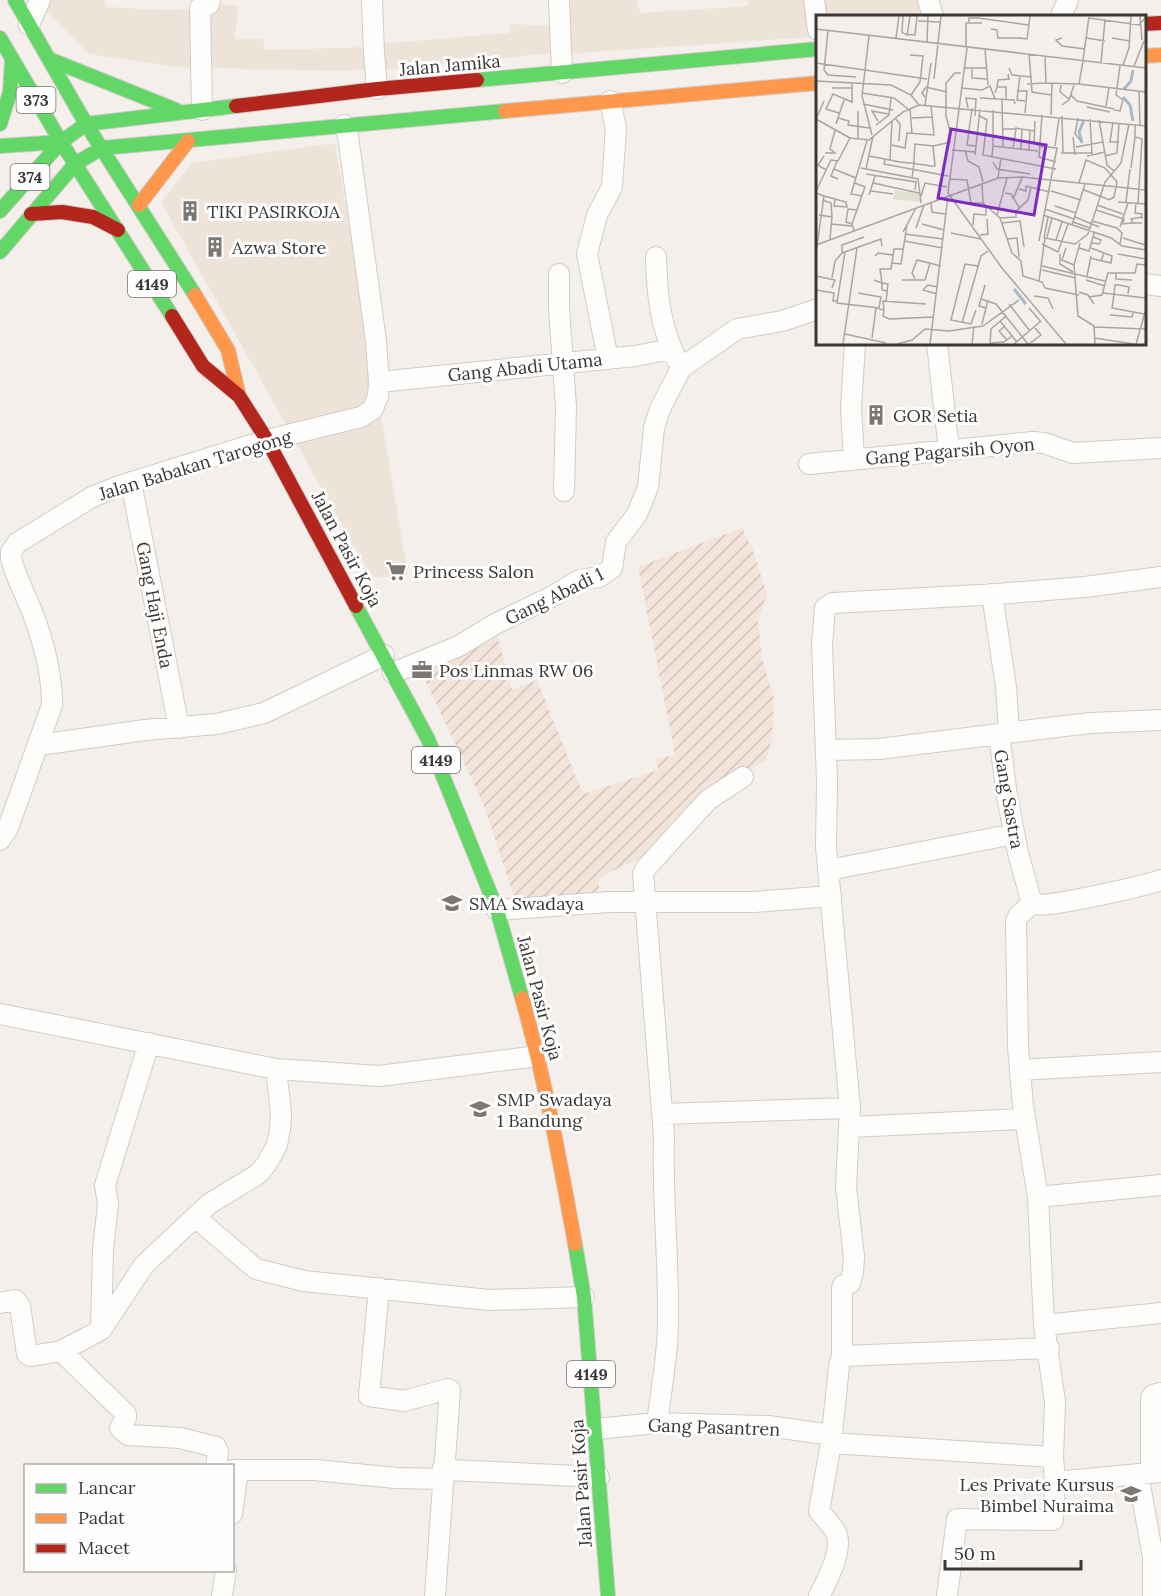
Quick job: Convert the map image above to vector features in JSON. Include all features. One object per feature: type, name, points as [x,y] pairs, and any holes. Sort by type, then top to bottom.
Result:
[{"type":"main road","name":"373","points":[[15,0],[86,124]]},
{"type":"main road","points":[[1146,24],[1161,23]]},
{"type":"main road","name":"373","points":[[0,38],[61,142]]},
{"type":"main road","name":"Jalan Jamika","points":[[86,124],[377,89],[816,49]]},
{"type":"main road","points":[[1146,56],[1161,55]]},
{"type":"main road","points":[[0,124],[9,107],[14,83],[12,58]]},
{"type":"main road","points":[[49,59],[180,112]]},
{"type":"main road","points":[[102,148],[816,83]]},
{"type":"main road","name":"374","points":[[0,211],[61,142],[86,124]]},
{"type":"main road","name":"Jalan Pasir Koja","points":[[86,124],[228,350],[239,396]]},
{"type":"main road","points":[[139,205],[188,141]]},
{"type":"main road","points":[[0,146],[61,142]]},
{"type":"main road","name":"Jalan Pasir Koja","points":[[61,142],[203,366],[239,396],[267,440],[428,740],[497,910],[538,1056],[559,1154],[584,1297],[608,1596]]},
{"type":"main road","name":"374","points":[[0,252],[75,164],[102,148]]},
{"type":"main road","points":[[31,214],[62,212],[93,217],[118,230]]},
{"type":"street","points":[[29,25],[40,0]]},
{"type":"street","points":[[202,110],[200,8],[209,4],[210,0]]},
{"type":"street","points":[[372,0],[377,89]]},
{"type":"street","points":[[559,0],[562,73]]},
{"type":"street","points":[[814,0],[816,15]]},
{"type":"street","points":[[928,0],[933,15]]},
{"type":"street","points":[[1061,15],[1068,0]]},
{"type":"street","points":[[608,359],[587,254],[597,214],[612,187],[616,128],[610,101]]},
{"type":"street","name":"Jalan Babakan Tarogong","points":[[0,840],[8,828],[9,802],[39,745],[52,705],[52,687],[45,651],[34,616],[5,545],[23,538],[82,503],[131,482],[267,440],[361,417],[373,409],[378,396],[379,382],[373,318],[348,136],[344,125]]},
{"type":"street","points":[[656,257],[658,301],[671,349],[681,368]]},
{"type":"street","points":[[559,274],[566,438],[564,491]]},
{"type":"street","points":[[1146,284],[1161,285]]},
{"type":"street","name":"Gang Abadi 1","points":[[393,673],[459,646],[495,624],[580,580],[599,577],[612,568],[616,542],[637,514],[648,487],[657,418],[666,394],[681,368],[737,330],[782,321],[816,310]]},
{"type":"street","points":[[854,459],[851,408],[855,345]]},
{"type":"street","points":[[937,345],[949,450]]},
{"type":"street","name":"Gang Abadi Utama","points":[[379,382],[635,356],[671,349]]},
{"type":"street","name":"Gang Pagarsih Oyon","points":[[809,464],[1033,441],[1073,453],[1161,448]]},
{"type":"street","name":"Gang Haji Enda","points":[[131,482],[179,728]]},
{"type":"street","points":[[819,1596],[829,1578],[836,1557],[838,1537],[834,1528],[819,1511],[832,1439],[842,1356],[842,1289],[843,1285],[849,1284],[854,1257],[846,1187],[850,1118],[826,847],[826,750],[822,644],[825,608],[833,603],[1085,587],[1161,577]]},
{"type":"street","points":[[992,594],[1006,687],[1004,734],[1090,723],[1161,720]]},
{"type":"street","points":[[39,745],[145,730],[217,724],[264,713],[384,655]]},
{"type":"street","name":"Gang Sastra","points":[[826,750],[879,748],[1004,734],[1007,796],[1032,904]]},
{"type":"street","points":[[657,1423],[668,1325],[668,1259],[663,1178],[664,1136],[644,874],[646,868],[708,800],[743,777]]},
{"type":"street","points":[[829,870],[1014,834]]},
{"type":"street","points":[[947,1596],[957,1519],[1053,1520],[1055,1402],[1044,1325],[1038,1197],[1025,1119],[1020,1070],[1016,921],[1019,915],[1032,904],[1035,906],[1129,889],[1161,880]]},
{"type":"street","points":[[497,910],[609,902],[754,902],[831,896]]},
{"type":"street","points":[[0,1014],[276,1069],[379,1076],[538,1056]]},
{"type":"street","points":[[101,1330],[103,1250],[108,1204],[105,1185],[149,1043]]},
{"type":"street","points":[[1020,1070],[1161,1062]]},
{"type":"street","points":[[0,1303],[15,1300],[20,1306],[27,1354],[32,1356],[61,1351],[101,1330],[144,1265],[209,1204],[258,1174],[272,1156],[278,1145],[281,1113],[276,1069]]},
{"type":"street","points":[[662,1114],[1025,1119]]},
{"type":"street","points":[[1038,1197],[1161,1185]]},
{"type":"street","points":[[195,1218],[256,1269],[304,1281],[489,1300],[584,1297]]},
{"type":"street","points":[[379,1288],[369,1396],[404,1401],[449,1389],[435,1596]]},
{"type":"street","points":[[1044,1325],[1161,1313]]},
{"type":"street","points":[[842,1356],[1049,1348]]},
{"type":"street","points":[[61,1351],[126,1414],[120,1428],[128,1435],[180,1438],[216,1447],[218,1452],[216,1464]]},
{"type":"street","points":[[1153,1596],[1151,1398],[1161,1393]]},
{"type":"street","name":"Gang Pasantren","points":[[596,1429],[657,1423],[768,1426],[832,1439],[1053,1457]]},
{"type":"street","points":[[234,1485],[235,1470],[315,1470],[396,1478],[443,1474],[449,1470],[599,1477]]},
{"type":"street","points":[[1055,1482],[1150,1472]]},
{"type":"street","points":[[222,1596],[226,1572]]},
{"type":"shaded area","points":[[35,0],[104,0],[106,7],[165,10],[194,9],[216,3],[238,6],[235,39],[263,39],[265,50],[368,47],[369,69],[341,71],[175,67],[90,54]]},
{"type":"shaded area","points":[[571,0],[637,0],[640,13],[748,6],[749,0],[810,0],[813,37],[566,54]]},
{"type":"shaded area","points":[[814,0],[928,0],[932,11],[901,15],[818,15]]},
{"type":"shaded area","points":[[511,24],[552,26],[555,53],[382,70],[379,44],[509,33]]},
{"type":"shaded area","points":[[335,143],[408,575],[372,578],[161,202],[192,163]]},
{"type":"shaded area","points":[[742,528],[752,548],[767,595],[758,621],[762,657],[774,700],[772,738],[766,761],[737,774],[643,857],[600,877],[597,900],[516,903],[483,803],[417,663],[497,635],[512,690],[537,680],[583,794],[658,770],[656,759],[675,755],[638,567]]},
{"type":"traffic: fast","points":[[15,0],[86,124],[195,295]]},
{"type":"traffic: fast","points":[[0,38],[61,142],[172,316]]},
{"type":"traffic: fast","points":[[477,80],[816,49]]},
{"type":"traffic: fast","points":[[0,124],[10,92],[12,59]]},
{"type":"traffic: fast","points":[[49,59],[176,110]]},
{"type":"traffic: fast","points":[[0,211],[61,142],[86,124],[236,106]]},
{"type":"traffic: fast","points":[[0,252],[75,164],[102,148],[505,111]]},
{"type":"traffic: fast","points":[[0,146],[61,142]]},
{"type":"traffic: fast","points":[[356,606],[428,739],[497,910],[522,998]]},
{"type":"traffic: fast","points":[[575,1244],[584,1297],[608,1596]]},
{"type":"traffic: slow","points":[[1146,56],[1161,55]]},
{"type":"traffic: slow","points":[[505,111],[816,83]]},
{"type":"traffic: slow","points":[[139,205],[188,141]]},
{"type":"traffic: slow","points":[[195,295],[228,350],[239,396]]},
{"type":"traffic: slow","points":[[522,998],[545,1090],[575,1244]]},
{"type":"traffic: jam","points":[[1146,24],[1161,23]]},
{"type":"traffic: jam","points":[[236,106],[477,80]]},
{"type":"traffic: jam","points":[[31,214],[62,212],[93,217],[118,230]]},
{"type":"traffic: jam","points":[[172,316],[203,366],[239,396],[267,440],[356,606]]},
{"type":"place","name":"TIKI PASIRKOJA","points":[[190,211]]},
{"type":"place","name":"Azwa Store","points":[[215,247]]},
{"type":"place","name":"GOR Setia","points":[[876,415]]},
{"type":"place","name":"Princess Salon","points":[[396,571]]},
{"type":"place","name":"Pos Linmas RW 06","points":[[422,670]]},
{"type":"place","name":"SMA Swadaya","points":[[452,903]]},
{"type":"place","name":"SMP Swadaya 1 Bandung","points":[[480,1109]]},
{"type":"place","name":"Les Private Kursus Bimbel Nuraima","points":[[1131,1494]]}]
